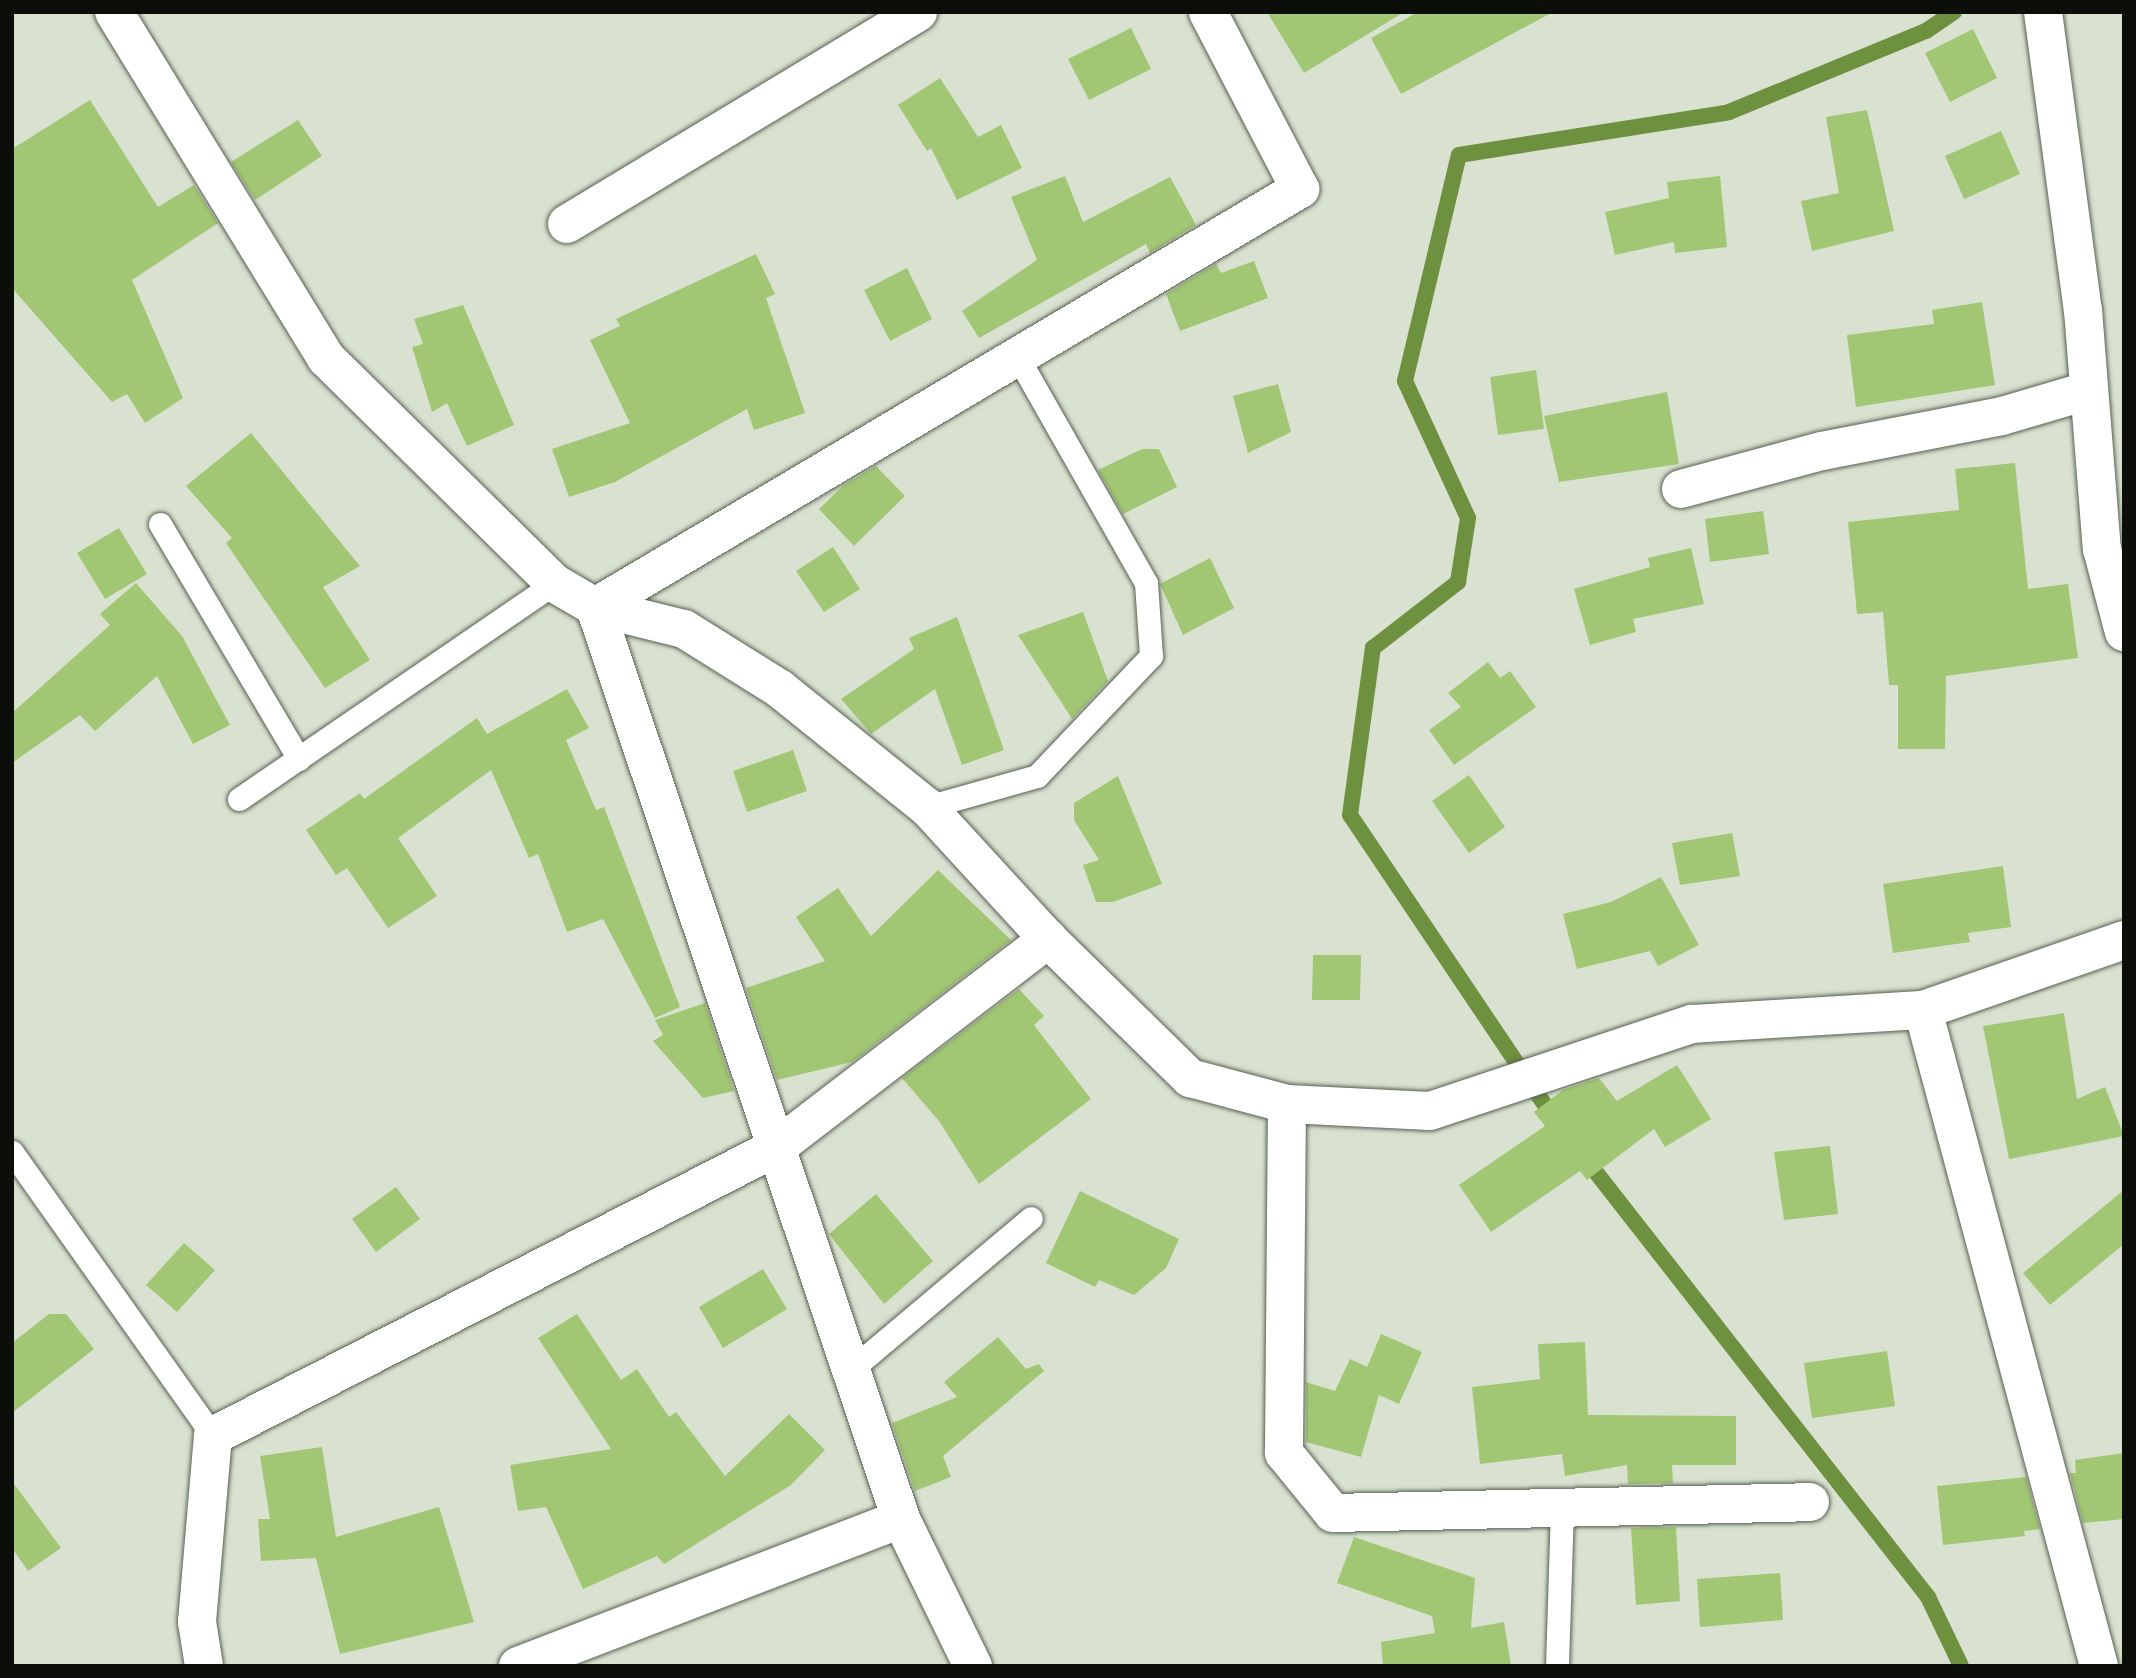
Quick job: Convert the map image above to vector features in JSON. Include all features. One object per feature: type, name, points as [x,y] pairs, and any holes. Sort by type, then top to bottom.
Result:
[{"type":"street","points":[[114,12],[326,358],[554,583],[595,607],[684,629],[780,689],[927,807],[1048,939],[1190,1078],[1287,1104],[1430,1111],[1692,1024],[1923,1010],[2124,940]]},
{"type":"street","points":[[567,224],[918,12]]},
{"type":"street","points":[[595,607],[1300,189],[1208,12]]},
{"type":"street","points":[[2043,12],[2083,310],[2087,391],[2102,549],[2124,632]]},
{"type":"street","points":[[1681,489],[1822,451],[2002,416],[2087,391]]},
{"type":"street","points":[[595,607],[854,1367],[901,1519],[973,1666]]},
{"type":"street","points":[[204,1666],[197,1622],[213,1436],[777,1147],[1048,939]]},
{"type":"street","points":[[1923,1010],[2099,1666]]},
{"type":"street","points":[[1287,1104],[1284,1453],[1333,1513],[1810,1502]]},
{"type":"street","points":[[518,1666],[901,1519]]},
{"type":"lane","points":[[927,807],[1037,776],[1151,656],[1146,583],[1017,356]]},
{"type":"lane","points":[[159,524],[299,759]]},
{"type":"lane","points":[[239,799],[554,583]]},
{"type":"lane","points":[[12,1152],[213,1436]]},
{"type":"lane","points":[[854,1367],[1031,1218]]},
{"type":"lane","points":[[1557,1666],[1562,1508]]},
{"type":"building","points":[[1267,12],[1404,12],[1304,73]]},
{"type":"building","points":[[1418,12],[1553,12],[1401,94],[1371,38]]},
{"type":"building","points":[[1131,28],[1151,69],[1089,100],[1068,59]]},
{"type":"building","points":[[1973,29],[1997,78],[1950,102],[1925,53]]},
{"type":"building","points":[[940,78],[978,137],[1001,125],[1022,168],[957,200],[931,148],[927,151],[898,105]]},
{"type":"building","points":[[90,100],[158,207],[194,185],[218,223],[132,280],[183,398],[145,423],[127,394],[112,402],[12,288],[12,149]]},
{"type":"building","points":[[1867,110],[1894,231],[1812,251],[1801,201],[1839,193],[1826,117]]},
{"type":"building","points":[[298,120],[322,156],[255,200],[231,162]]},
{"type":"building","points":[[2001,131],[2020,174],[1964,199],[1945,156]]},
{"type":"building","points":[[1065,176],[1083,222],[1170,177],[1196,225],[1150,253],[1146,244],[979,338],[962,311],[1037,260],[1011,197]]},
{"type":"building","points":[[1720,176],[1727,247],[1675,253],[1674,242],[1615,255],[1605,212],[1669,198],[1667,182]]},
{"type":"building","points":[[756,254],[775,294],[766,298],[805,413],[754,430],[747,409],[615,482],[569,497],[552,449],[630,423],[590,340],[620,326],[616,319]]},
{"type":"building","points":[[1254,261],[1268,298],[1180,331],[1166,294],[1216,264],[1221,273]]},
{"type":"building","points":[[907,268],[932,319],[890,341],[864,290]]},
{"type":"building","points":[[1982,302],[1995,385],[1856,407],[1847,335],[1934,324],[1932,310]]},
{"type":"building","points":[[463,305],[514,425],[467,446],[447,403],[432,412],[412,347],[423,344],[414,319]]},
{"type":"building","points":[[1536,370],[1544,429],[1498,435],[1490,377]]},
{"type":"building","points":[[1278,384],[1291,432],[1248,453],[1233,396]]},
{"type":"building","points":[[1667,392],[1679,464],[1559,482],[1544,416]]},
{"type":"building","points":[[251,433],[360,566],[323,587],[370,660],[325,688],[226,543],[232,538],[186,486]]},
{"type":"building","points":[[1142,449],[1159,449],[1177,487],[1123,514],[1098,470]]},
{"type":"building","points":[[2015,463],[2028,589],[2068,584],[2078,658],[1946,676],[1945,749],[1898,749],[1898,685],[1889,685],[1883,612],[1857,614],[1848,522],[1959,510],[1955,469]]},
{"type":"building","points":[[876,466],[905,496],[854,546],[819,509],[844,485]]},
{"type":"building","points":[[1763,511],[1769,554],[1710,562],[1705,519]]},
{"type":"building","points":[[119,528],[147,574],[105,599],[77,553]]},
{"type":"building","points":[[833,547],[860,589],[824,612],[796,571]]},
{"type":"building","points":[[1691,548],[1704,604],[1633,619],[1636,632],[1590,645],[1574,589],[1650,567],[1648,558]]},
{"type":"building","points":[[1210,558],[1234,608],[1183,635],[1160,584]]},
{"type":"building","points":[[136,583],[182,636],[230,725],[193,744],[157,676],[95,731],[80,715],[12,763],[12,713],[110,625],[100,614]]},
{"type":"building","points":[[1083,612],[1108,681],[1072,719],[1018,635]]},
{"type":"building","points":[[957,617],[1004,750],[962,765],[935,689],[871,734],[841,699],[914,649],[909,638]]},
{"type":"building","points":[[1488,662],[1500,678],[1510,671],[1536,707],[1454,765],[1429,730],[1461,707],[1448,693]]},
{"type":"building","points":[[567,689],[589,728],[566,740],[596,810],[604,807],[680,1007],[655,1018],[603,919],[567,932],[538,854],[529,858],[491,770],[398,838],[437,896],[388,928],[347,868],[336,875],[306,830],[360,793],[364,799],[477,718],[487,734]]},
{"type":"building","points":[[793,750],[807,791],[747,812],[733,771]]},
{"type":"building","points":[[1469,775],[1505,827],[1469,853],[1432,801]]},
{"type":"building","points":[[1118,776],[1162,884],[1113,902],[1096,902],[1083,865],[1099,860],[1074,820],[1074,803]]},
{"type":"building","points":[[1732,833],[1740,876],[1680,885],[1672,843]]},
{"type":"building","points":[[2003,866],[2011,927],[1968,933],[1970,942],[1893,953],[1883,884]]},
{"type":"building","points":[[938,870],[1011,940],[852,1062],[777,1080],[746,988],[825,961],[796,917],[838,888],[871,936]]},
{"type":"building","points":[[1661,877],[1699,945],[1658,966],[1650,951],[1577,969],[1563,914],[1611,902]]},
{"type":"building","points":[[1313,955],[1361,955],[1360,1000],[1312,1000]]},
{"type":"building","points":[[1019,989],[1044,1016],[1034,1025],[1091,1099],[979,1184],[939,1121],[902,1078]]},
{"type":"building","points":[[705,1003],[734,1091],[703,1098],[653,1041],[663,1035],[655,1020]]},
{"type":"building","points":[[2064,1013],[2077,1099],[2105,1087],[2124,1136],[2009,1159],[1983,1026]]},
{"type":"building","points":[[1677,1065],[1711,1119],[1665,1147],[1654,1129],[1587,1180],[1580,1171],[1491,1232],[1459,1185],[1545,1126],[1534,1112],[1563,1090],[1599,1078],[1617,1101]]},
{"type":"building","points":[[1830,1146],[1838,1214],[1784,1220],[1774,1152]]},
{"type":"building","points":[[396,1187],[420,1219],[376,1252],[352,1219]]},
{"type":"building","points":[[2124,1190],[2124,1244],[2050,1305],[2023,1273]]},
{"type":"building","points":[[1080,1191],[1179,1239],[1166,1268],[1134,1295],[1099,1280],[1095,1287],[1046,1263]]},
{"type":"building","points":[[876,1194],[933,1261],[884,1304],[829,1234]]},
{"type":"building","points":[[184,1243],[215,1270],[177,1312],[146,1285]]},
{"type":"building","points":[[763,1269],[787,1309],[723,1348],[699,1307]]},
{"type":"building","points":[[49,1314],[66,1314],[94,1349],[12,1413],[12,1343]]},
{"type":"building","points":[[577,1314],[621,1380],[637,1369],[669,1417],[676,1412],[725,1476],[789,1414],[825,1450],[791,1485],[664,1564],[657,1556],[583,1589],[546,1507],[518,1511],[510,1465],[611,1449],[538,1338]]},
{"type":"building","points":[[1381,1334],[1422,1352],[1399,1404],[1379,1395],[1361,1457],[1306,1442],[1306,1382],[1335,1391],[1350,1359],[1367,1367]]},
{"type":"building","points":[[998,1337],[1026,1369],[1039,1364],[1044,1371],[943,1456],[951,1477],[915,1491],[892,1423],[957,1397],[944,1382]]},
{"type":"building","points":[[1585,1342],[1588,1415],[1736,1416],[1736,1465],[1672,1465],[1673,1483],[1628,1484],[1627,1465],[1565,1476],[1562,1454],[1480,1464],[1472,1387],[1540,1379],[1538,1344]]},
{"type":"building","points":[[1887,1351],[1895,1406],[1812,1418],[1804,1363]]},
{"type":"building","points":[[322,1447],[336,1537],[439,1507],[474,1622],[340,1654],[316,1558],[261,1561],[258,1519],[270,1519],[260,1456]]},
{"type":"building","points":[[2124,1453],[2124,1519],[2083,1523],[2070,1473],[2076,1473],[2075,1460]]},
{"type":"building","points":[[2026,1477],[2040,1529],[2024,1531],[2025,1536],[1943,1545],[1937,1486]]},
{"type":"building","points":[[12,1481],[61,1548],[28,1571],[12,1548]]},
{"type":"building","points":[[1676,1527],[1680,1601],[1636,1605],[1631,1528]]},
{"type":"building","points":[[1354,1537],[1475,1578],[1471,1628],[1504,1622],[1511,1666],[1383,1666],[1381,1642],[1435,1633],[1432,1616],[1337,1583]]},
{"type":"building","points":[[1780,1573],[1783,1620],[1700,1627],[1697,1579]]},
{"type":"waterway","points":[[1555,1120],[1350,815],[1373,648],[1458,582],[1468,518],[1405,381],[1459,155],[1729,112],[1926,31],[1954,12]]},
{"type":"waterway","points":[[1584,1157],[1928,1597],[1961,1666]]}]
